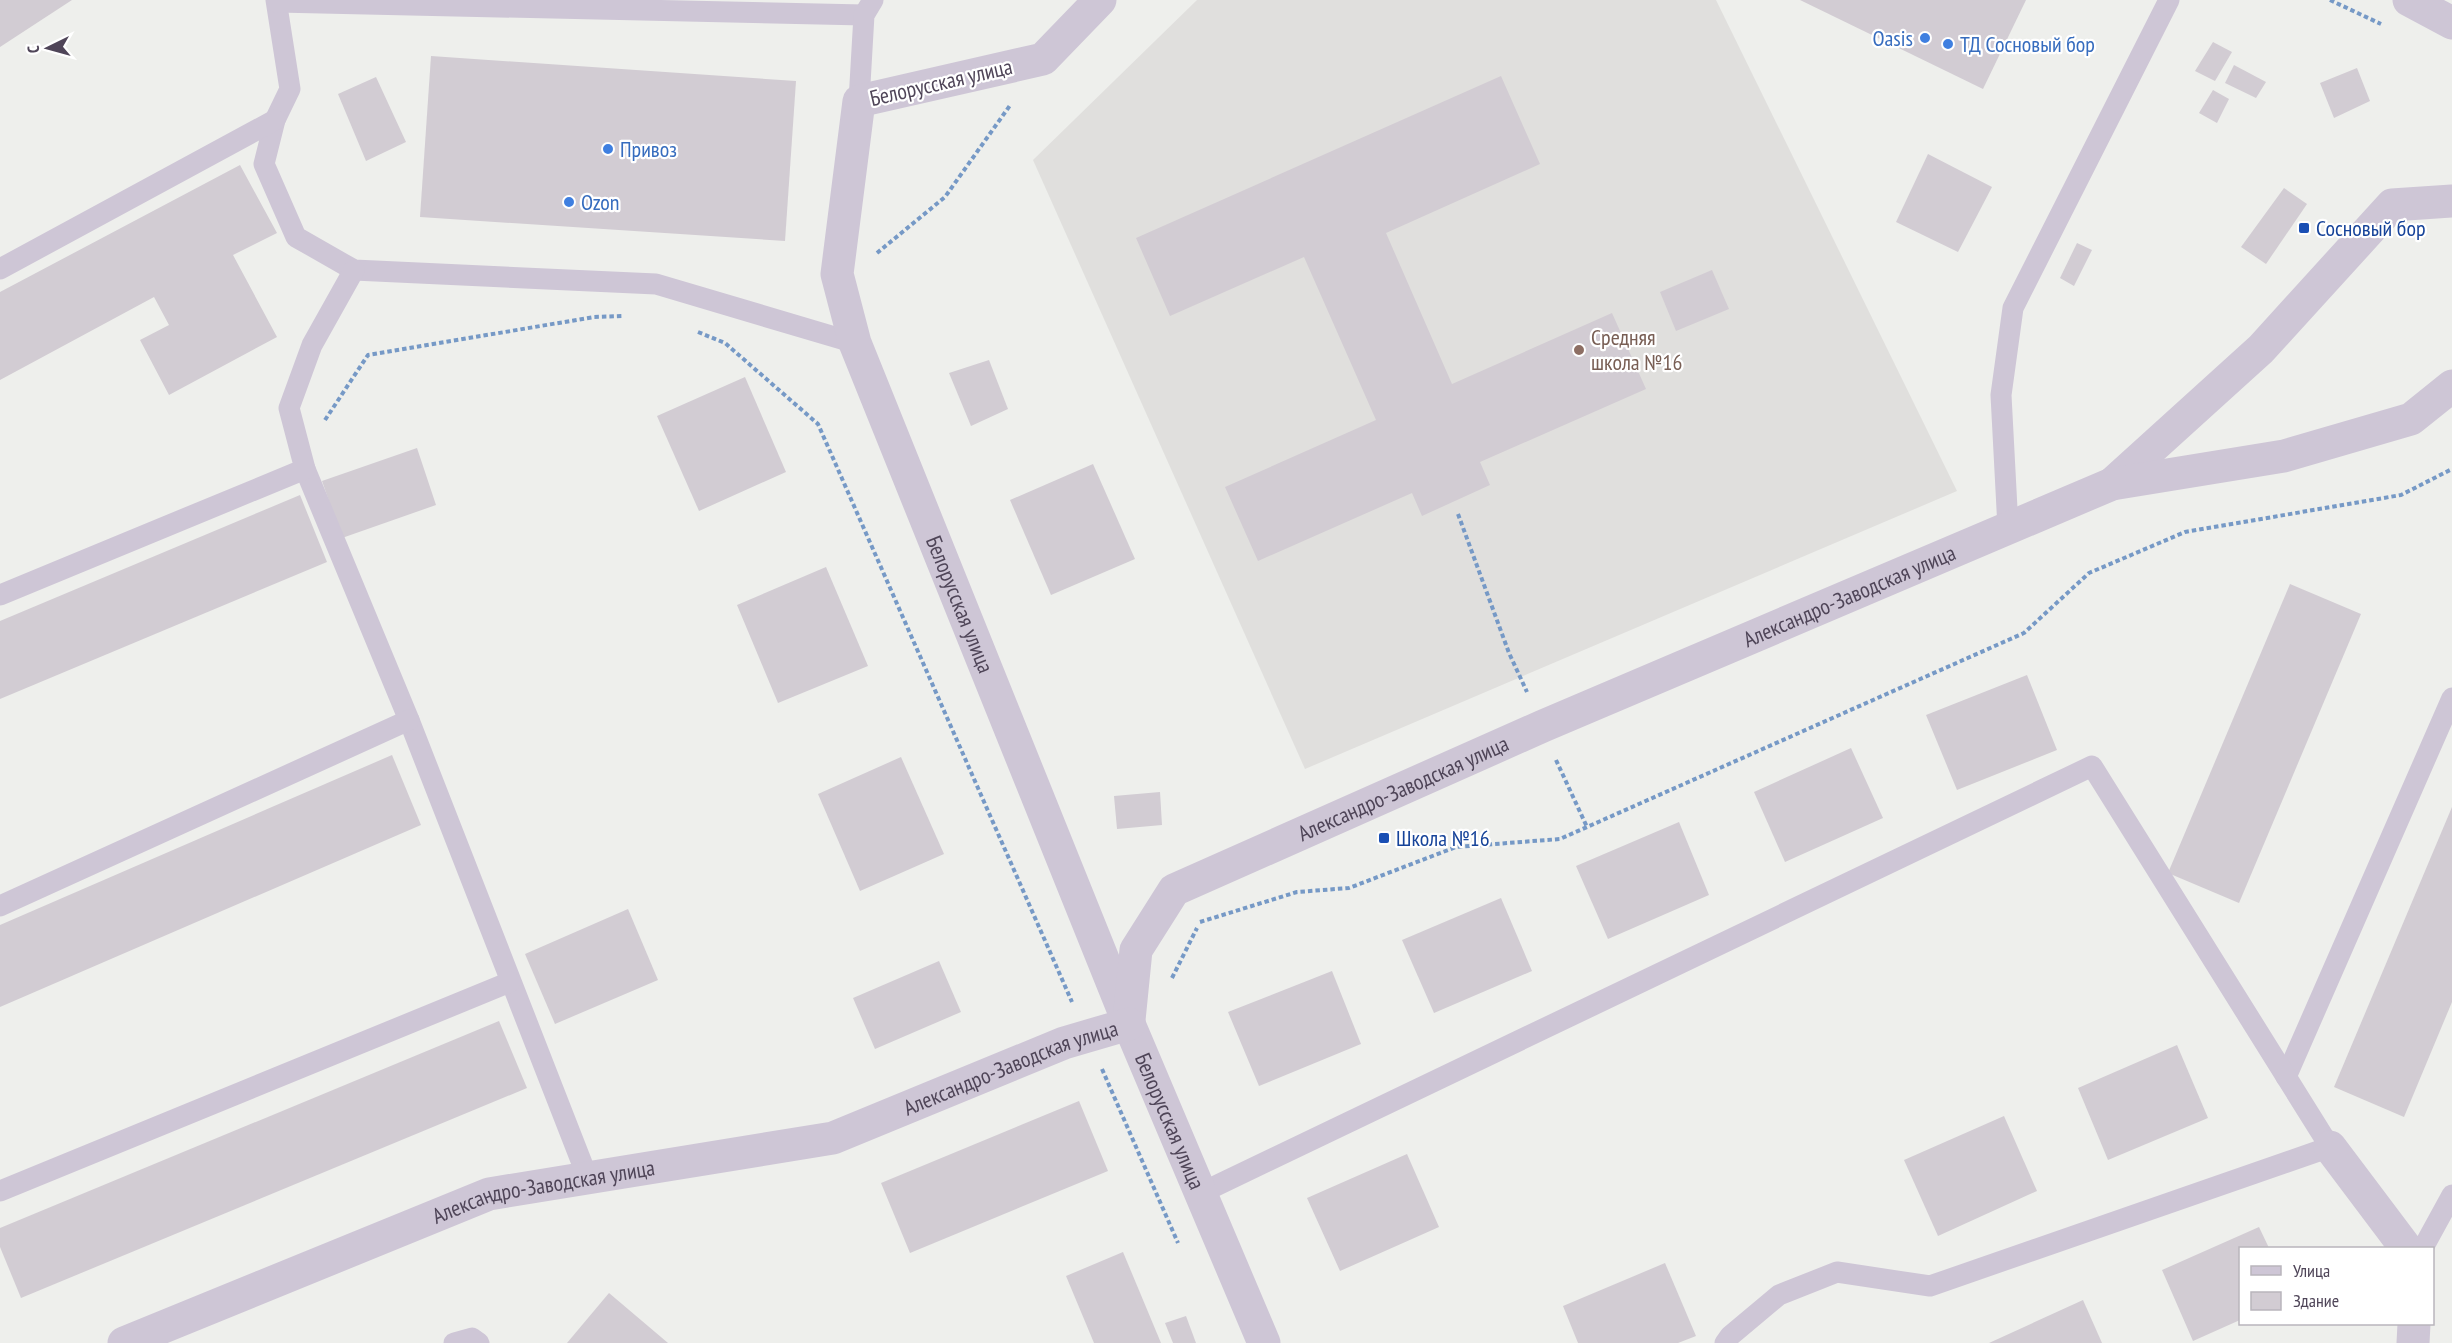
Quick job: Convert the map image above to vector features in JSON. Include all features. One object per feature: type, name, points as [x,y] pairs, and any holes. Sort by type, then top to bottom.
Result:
[{"type":"street","name":"Белорусская улица","points":[[1100,0],[1043,59],[859,101],[837,274],[855,343],[1129,1024],[1264,1343]]},
{"type":"street","points":[[2409,0],[2452,23]]},
{"type":"street","name":"Александро-Заводская улица","points":[[2112,484],[2261,349],[2392,205],[2452,201]]},
{"type":"street","name":"Александро-Заводская улица","points":[[124,1343],[489,1194],[587,1176],[833,1138],[1064,1043],[1129,1024],[1136,950],[1174,890],[1543,726],[2112,484],[2284,456],[2411,419],[2452,386]]},
{"type":"street","points":[[2330,1148],[2405,1247]]},
{"type":"street","points":[[2413,1343],[2414,1325]]},
{"type":"lane","points":[[2008,528],[2001,394],[2013,308],[2169,0]]},
{"type":"lane","points":[[855,343],[656,284],[354,270],[296,237],[264,164],[275,120],[290,89],[276,1],[869,8],[859,101]]},
{"type":"lane","points":[[0,269],[275,120]]},
{"type":"lane","points":[[354,270],[312,345],[289,408],[299,447],[305,469],[409,720],[587,1176]]},
{"type":"lane","points":[[0,595],[305,469]]},
{"type":"lane","points":[[2286,1077],[2452,698]]},
{"type":"lane","points":[[0,906],[409,720]]},
{"type":"lane","points":[[1202,1193],[2092,766],[2330,1148],[1930,1286],[1837,1272],[1779,1295],[1730,1336],[1725,1343]]},
{"type":"lane","points":[[0,1191],[510,982]]},
{"type":"lane","points":[[2424,1247],[2452,1196]]},
{"type":"lane","points":[[454,1343],[472,1338],[478,1343]]},
{"type":"path","points":[[875,255],[945,197],[1043,59]]},
{"type":"path","points":[[299,447],[312,438],[369,355],[594,317],[627,316]]},
{"type":"path","points":[[692,329],[725,343],[818,423],[1179,1245]]},
{"type":"path","points":[[1171,980],[1200,922],[1297,892],[1349,888],[1456,847],[1560,839],[2024,633],[2090,573],[2185,532],[2401,495],[2452,469]]},
{"type":"path","points":[[1458,514],[1509,653],[1587,827]]},
{"type":"shaded area","points":[[1197,0],[1716,0],[1957,491],[1305,769],[1033,160]]},
{"type":"building","points":[[0,0],[72,0],[0,47]]},
{"type":"building","name":"ТД Сосновый бор","points":[[1800,0],[2026,0],[1983,89]]},
{"type":"building","points":[[2213,42],[2232,52],[2215,81],[2195,71]]},
{"type":"building","name":"Привоз","points":[[431,56],[796,81],[785,241],[420,217]]},
{"type":"building","points":[[2234,65],[2266,82],[2256,98],[2225,83]]},
{"type":"building","points":[[2357,68],[2370,101],[2334,118],[2320,83]]},
{"type":"building","name":"Средняя школа №16","points":[[1501,76],[1540,164],[1386,233],[1452,384],[1612,313],[1646,389],[1480,462],[1490,485],[1422,516],[1412,493],[1258,561],[1225,487],[1376,420],[1304,257],[1170,316],[1136,238]]},
{"type":"building","points":[[376,77],[406,142],[366,161],[338,94]]},
{"type":"building","points":[[2213,90],[2229,99],[2217,123],[2199,113]]},
{"type":"building","points":[[1928,154],[1992,187],[1958,252],[1896,222]]},
{"type":"building","points":[[240,165],[277,233],[233,255],[277,337],[169,395],[140,340],[169,325],[154,297],[0,380],[0,292]]},
{"type":"building","points":[[2284,188],[2307,204],[2266,264],[2241,247]]},
{"type":"building","points":[[2077,243],[2092,250],[2074,286],[2060,278]]},
{"type":"building","points":[[1712,270],[1729,309],[1676,331],[1660,292]]},
{"type":"building","points":[[989,360],[1008,409],[971,426],[949,373]]},
{"type":"building","points":[[745,377],[786,472],[699,511],[657,416]]},
{"type":"building","points":[[417,448],[436,505],[342,538],[322,481]]},
{"type":"building","points":[[1093,464],[1135,559],[1051,595],[1010,500]]},
{"type":"building","points":[[300,495],[327,562],[0,699],[0,621]]},
{"type":"building","points":[[826,567],[868,666],[778,703],[737,605]]},
{"type":"building","points":[[2290,584],[2361,614],[2239,903],[2168,873]]},
{"type":"building","points":[[2027,675],[2057,750],[1957,790],[1926,715]]},
{"type":"building","points":[[1851,748],[1883,818],[1785,862],[1754,792]]},
{"type":"building","points":[[392,755],[421,825],[0,1007],[0,925]]},
{"type":"building","points":[[901,757],[944,854],[860,891],[818,794]]},
{"type":"building","points":[[1160,792],[1162,825],[1117,829],[1114,796]]},
{"type":"building","points":[[2452,807],[2452,1002],[2404,1117],[2334,1087]]},
{"type":"building","points":[[1679,822],[1709,895],[1608,939],[1576,866]]},
{"type":"building","points":[[1501,898],[1532,971],[1434,1013],[1402,940]]},
{"type":"building","points":[[628,909],[658,980],[555,1024],[525,954]]},
{"type":"building","points":[[939,961],[961,1012],[875,1049],[853,998]]},
{"type":"building","points":[[1332,971],[1361,1044],[1259,1086],[1228,1012]]},
{"type":"building","points":[[499,1021],[527,1088],[21,1298],[0,1247],[0,1228]]},
{"type":"building","points":[[2177,1045],[2208,1118],[2108,1160],[2078,1088]]},
{"type":"building","points":[[1079,1101],[1108,1171],[910,1253],[881,1183]]},
{"type":"building","points":[[2004,1116],[2037,1191],[1938,1236],[1904,1160]]},
{"type":"building","points":[[1407,1154],[1439,1227],[1340,1271],[1307,1198]]},
{"type":"building","points":[[2259,1227],[2269,1247],[2239,1247],[2239,1320],[2193,1341],[2162,1270]]},
{"type":"building","points":[[1123,1252],[1161,1343],[1094,1343],[1066,1276]]},
{"type":"building","points":[[1665,1263],[1696,1336],[1678,1343],[1578,1343],[1563,1306]]},
{"type":"building","points":[[609,1293],[668,1343],[567,1343]]},
{"type":"building","points":[[2083,1300],[2102,1343],[1989,1343]]},
{"type":"building","points":[[1186,1316],[1196,1343],[1173,1343],[1165,1323]]},
{"type":"place","name":"Oasis","points":[[1925,38]]},
{"type":"place","name":"ТД Сосновый бор","points":[[1948,44]]},
{"type":"place","name":"Привоз","points":[[608,149]]},
{"type":"place","name":"Ozon","points":[[569,202]]},
{"type":"place","name":"Сосновый бор","points":[[2304,228]]},
{"type":"place","name":"Средняя школа №16","points":[[1579,350]]},
{"type":"place","name":"Школа №16","points":[[1384,838]]}]
